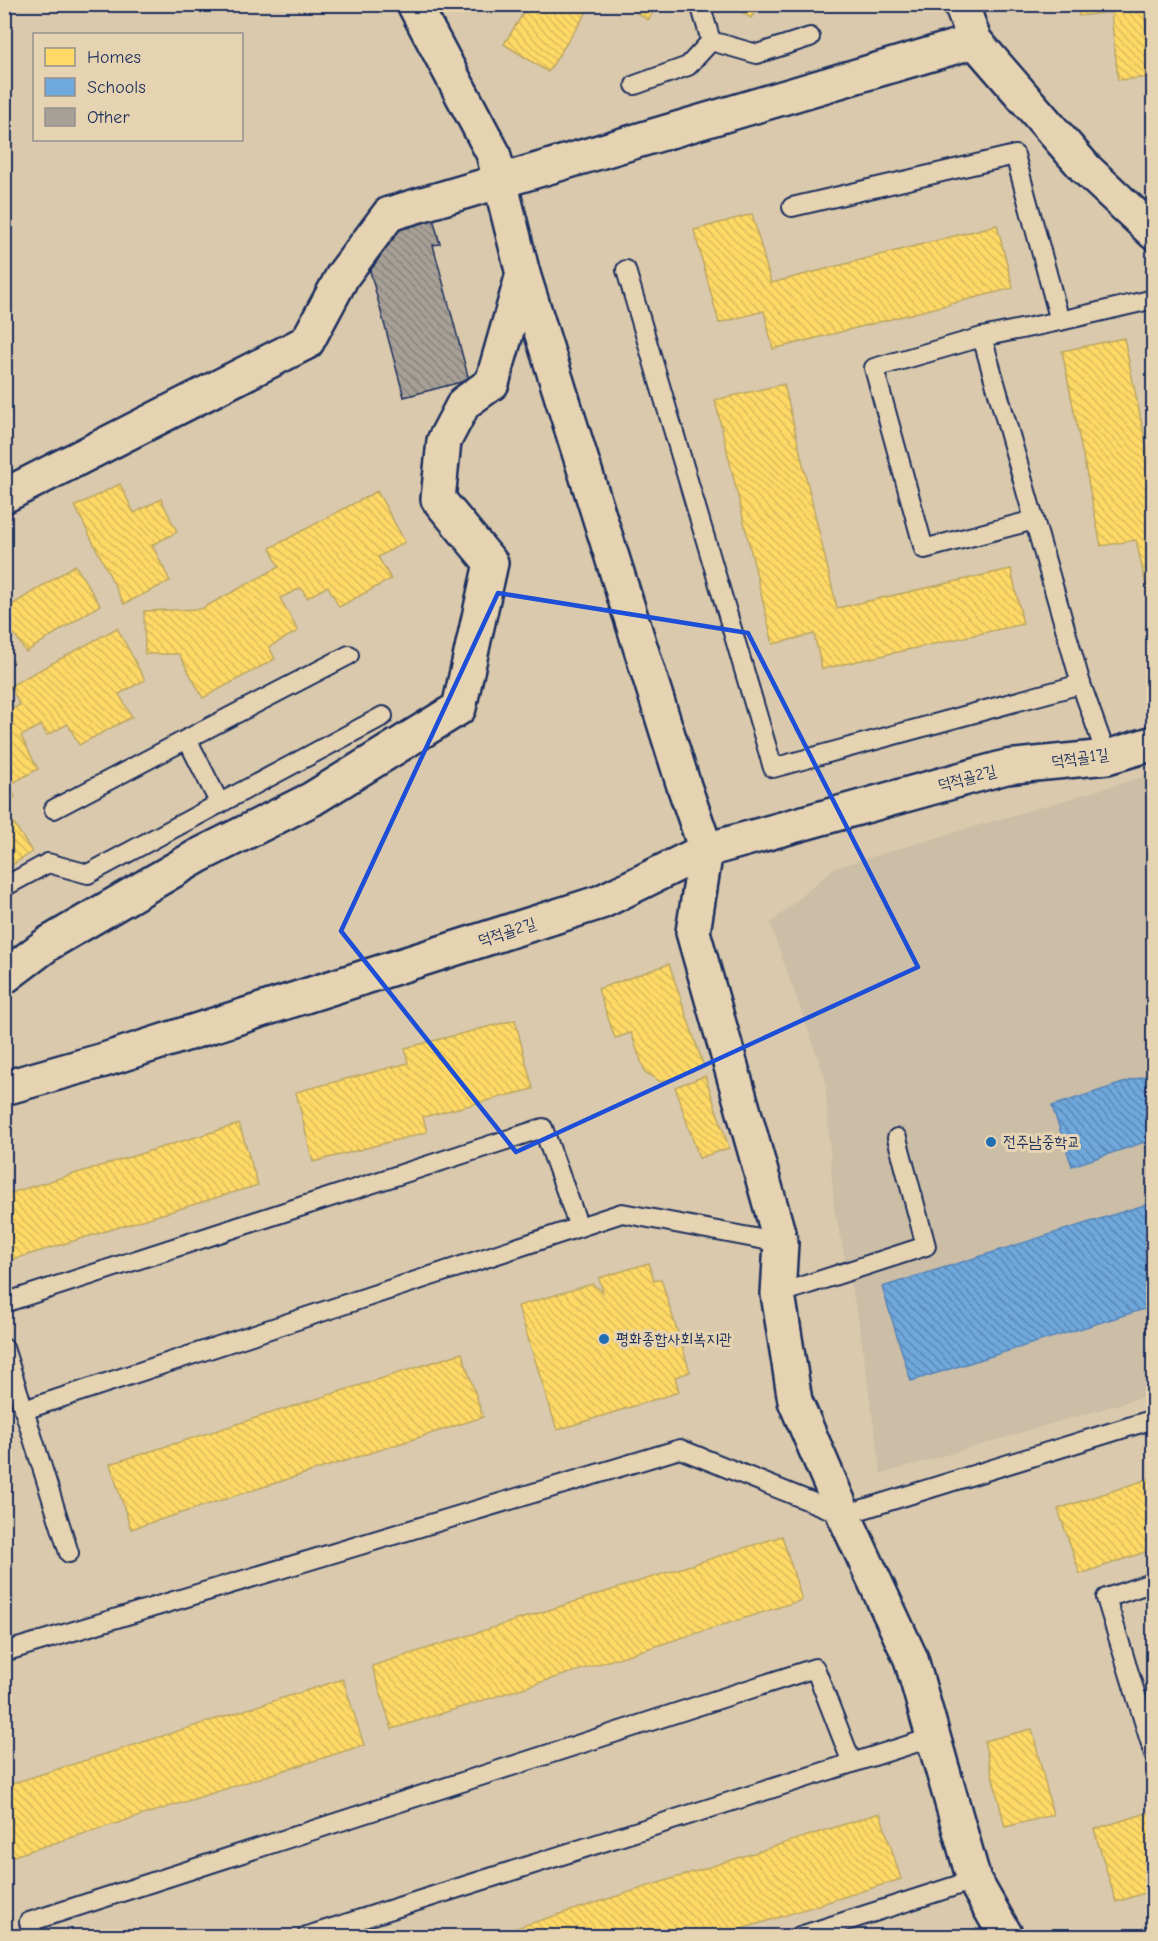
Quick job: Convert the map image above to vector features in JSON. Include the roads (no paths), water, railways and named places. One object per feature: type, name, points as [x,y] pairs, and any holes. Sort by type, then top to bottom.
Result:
[{"type":"street","points":[[414,4],[493,153],[524,274],[706,850],[693,932],[781,1243],[778,1294],[795,1401],[844,1515],[911,1659],[974,1881],[1006,1936]]},
{"type":"street","points":[[961,4],[975,41],[1086,170],[1154,233]]},
{"type":"street","points":[[4,496],[307,342],[343,275],[388,214],[975,41]]},
{"type":"street","points":[[4,977],[49,943],[198,856],[312,799],[459,708],[491,563],[438,500],[444,441],[464,403],[492,383],[524,274]]},
{"type":"street","name":"덕적골1길","points":[[1006,767],[1107,757],[1154,743]]},
{"type":"street","name":"덕적골2길","points":[[4,1088],[104,1060],[601,902],[706,850],[1006,767]]},
{"type":"lane","points":[[700,4],[711,41]]},
{"type":"lane","points":[[711,41],[757,54],[810,37]]},
{"type":"lane","points":[[635,85],[688,66],[711,41]]},
{"type":"lane","points":[[792,207],[1015,155],[1060,321]]},
{"type":"lane","points":[[626,270],[773,768],[1081,684]]},
{"type":"lane","points":[[1034,520],[924,549],[874,368],[982,337],[1154,299]]},
{"type":"lane","points":[[982,337],[1081,684],[1107,757]]},
{"type":"lane","points":[[54,809],[349,655]]},
{"type":"lane","points":[[4,887],[48,863],[88,874],[382,716]]},
{"type":"lane","points":[[188,739],[220,804]]},
{"type":"lane","points":[[4,1303],[543,1128],[579,1227]]},
{"type":"lane","points":[[778,1294],[926,1245],[897,1138]]},
{"type":"lane","points":[[24,1410],[622,1213],[781,1243]]},
{"type":"lane","points":[[4,1348],[69,1553]]},
{"type":"lane","points":[[4,1652],[680,1449],[844,1515],[1154,1419]]},
{"type":"lane","points":[[1154,1582],[1106,1598],[1154,1754]]},
{"type":"lane","points":[[33,1936],[29,1922],[815,1668],[852,1763]]},
{"type":"lane","points":[[307,1936],[934,1737]]},
{"type":"lane","points":[[800,1936],[974,1881]]},
{"type":"place","name":"전주남중학교","points":[[991,1142]]},
{"type":"place","name":"평화종합사회복지관","points":[[604,1339]]}]
